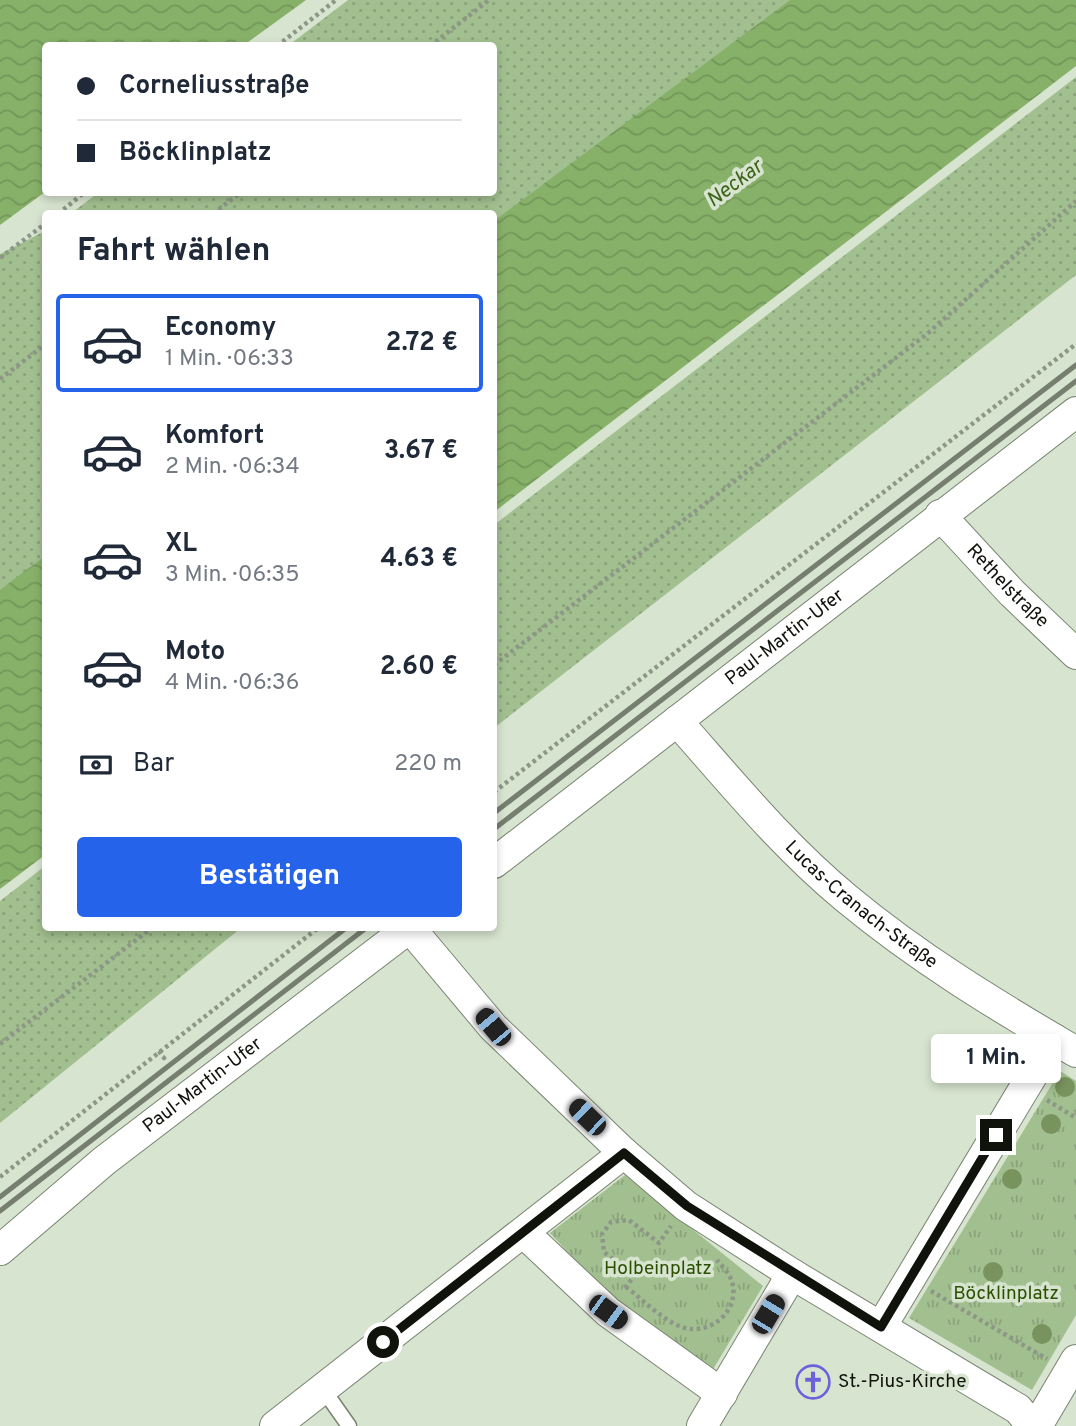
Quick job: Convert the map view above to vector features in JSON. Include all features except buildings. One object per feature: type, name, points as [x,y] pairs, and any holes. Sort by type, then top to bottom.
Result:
[{"type":"street","name":"Paul-Martin-Ufer","points":[[497,861],[1076,412]]},
{"type":"street","name":"Rethelstraße","points":[[940,515],[1012,593],[1076,654]]},
{"type":"street","name":"Lucas-Cranach-Straße","points":[[677,721],[785,842],[846,898],[949,976],[1065,1045]]},
{"type":"street","name":"Paul-Martin-Ufer","points":[[0,1250],[104,1161],[406,931]]},
{"type":"street","points":[[413,931],[493,1027],[624,1153],[679,1222],[792,1274],[1018,1409],[1032,1426]]},
{"type":"street","points":[[881,1327],[910,1278],[1065,1045]]},
{"type":"street","points":[[275,1426],[624,1153]]},
{"type":"street","points":[[524,1233],[608,1312],[722,1394]]},
{"type":"street","points":[[702,1426],[792,1274]]},
{"type":"street","points":[[1037,1426],[1072,1366]]},
{"type":"lane","points":[[323,1389],[349,1426]]},
{"type":"path","points":[[282,42],[336,0]]},
{"type":"path","points":[[435,42],[489,0]]},
{"type":"path","points":[[63,210],[80,196]]},
{"type":"path","points":[[219,210],[235,196]]},
{"type":"path","points":[[497,663],[927,334],[1076,201]]},
{"type":"path","points":[[0,258],[42,226]]},
{"type":"path","points":[[497,790],[1076,344]]},
{"type":"path","points":[[0,379],[42,347]]},
{"type":"path","points":[[0,1044],[148,931]]},
{"type":"path","points":[[0,1177],[314,931]]},
{"type":"path","points":[[159,1051],[164,1058],[167,1055]]},
{"type":"path","points":[[608,1312],[634,1276],[604,1252],[602,1234],[611,1222],[629,1220],[659,1242],[679,1222]]},
{"type":"path","points":[[626,1287],[673,1322],[693,1330],[712,1325],[727,1313],[734,1298],[732,1280],[708,1254]]},
{"type":"path","points":[[910,1278],[1072,1366]]},
{"type":"green space","points":[[348,0],[802,0],[497,230],[497,210],[75,210],[94,196],[497,196],[497,42],[293,42]]},
{"type":"green space","points":[[1076,77],[1076,275],[497,726],[497,523]]},
{"type":"green space","points":[[42,233],[42,570],[0,602],[0,254]]},
{"type":"green space","points":[[42,868],[42,931],[237,931],[0,1123],[0,901]]},
{"type":"green space","name":"Böcklinplatz","points":[[1060,1071],[1076,1081],[1076,1315],[1032,1390],[909,1318]]},
{"type":"green space","name":"Holbeinplatz","points":[[625,1175],[763,1286],[712,1371],[617,1305],[550,1233]]},
{"type":"water","points":[[0,0],[306,0],[248,42],[42,42],[42,194],[0,225]]},
{"type":"water","name":"Neckar","points":[[790,0],[1076,0],[1076,66],[497,510],[497,219]]},
{"type":"water","points":[[42,558],[42,857],[0,889],[0,590]]},
{"type":"railway","points":[[497,811],[1076,365]]},
{"type":"railway","points":[[497,827],[1076,381]]},
{"type":"railway","points":[[0,1197],[342,931]]},
{"type":"railway","points":[[0,1211],[362,931]]},
{"type":"place","name":"St.-Pius-Kirche","points":[[813,1382]]},
{"type":"route","points":[[383,1342],[624,1153],[687,1206],[792,1274],[881,1327],[996,1135]]}]
